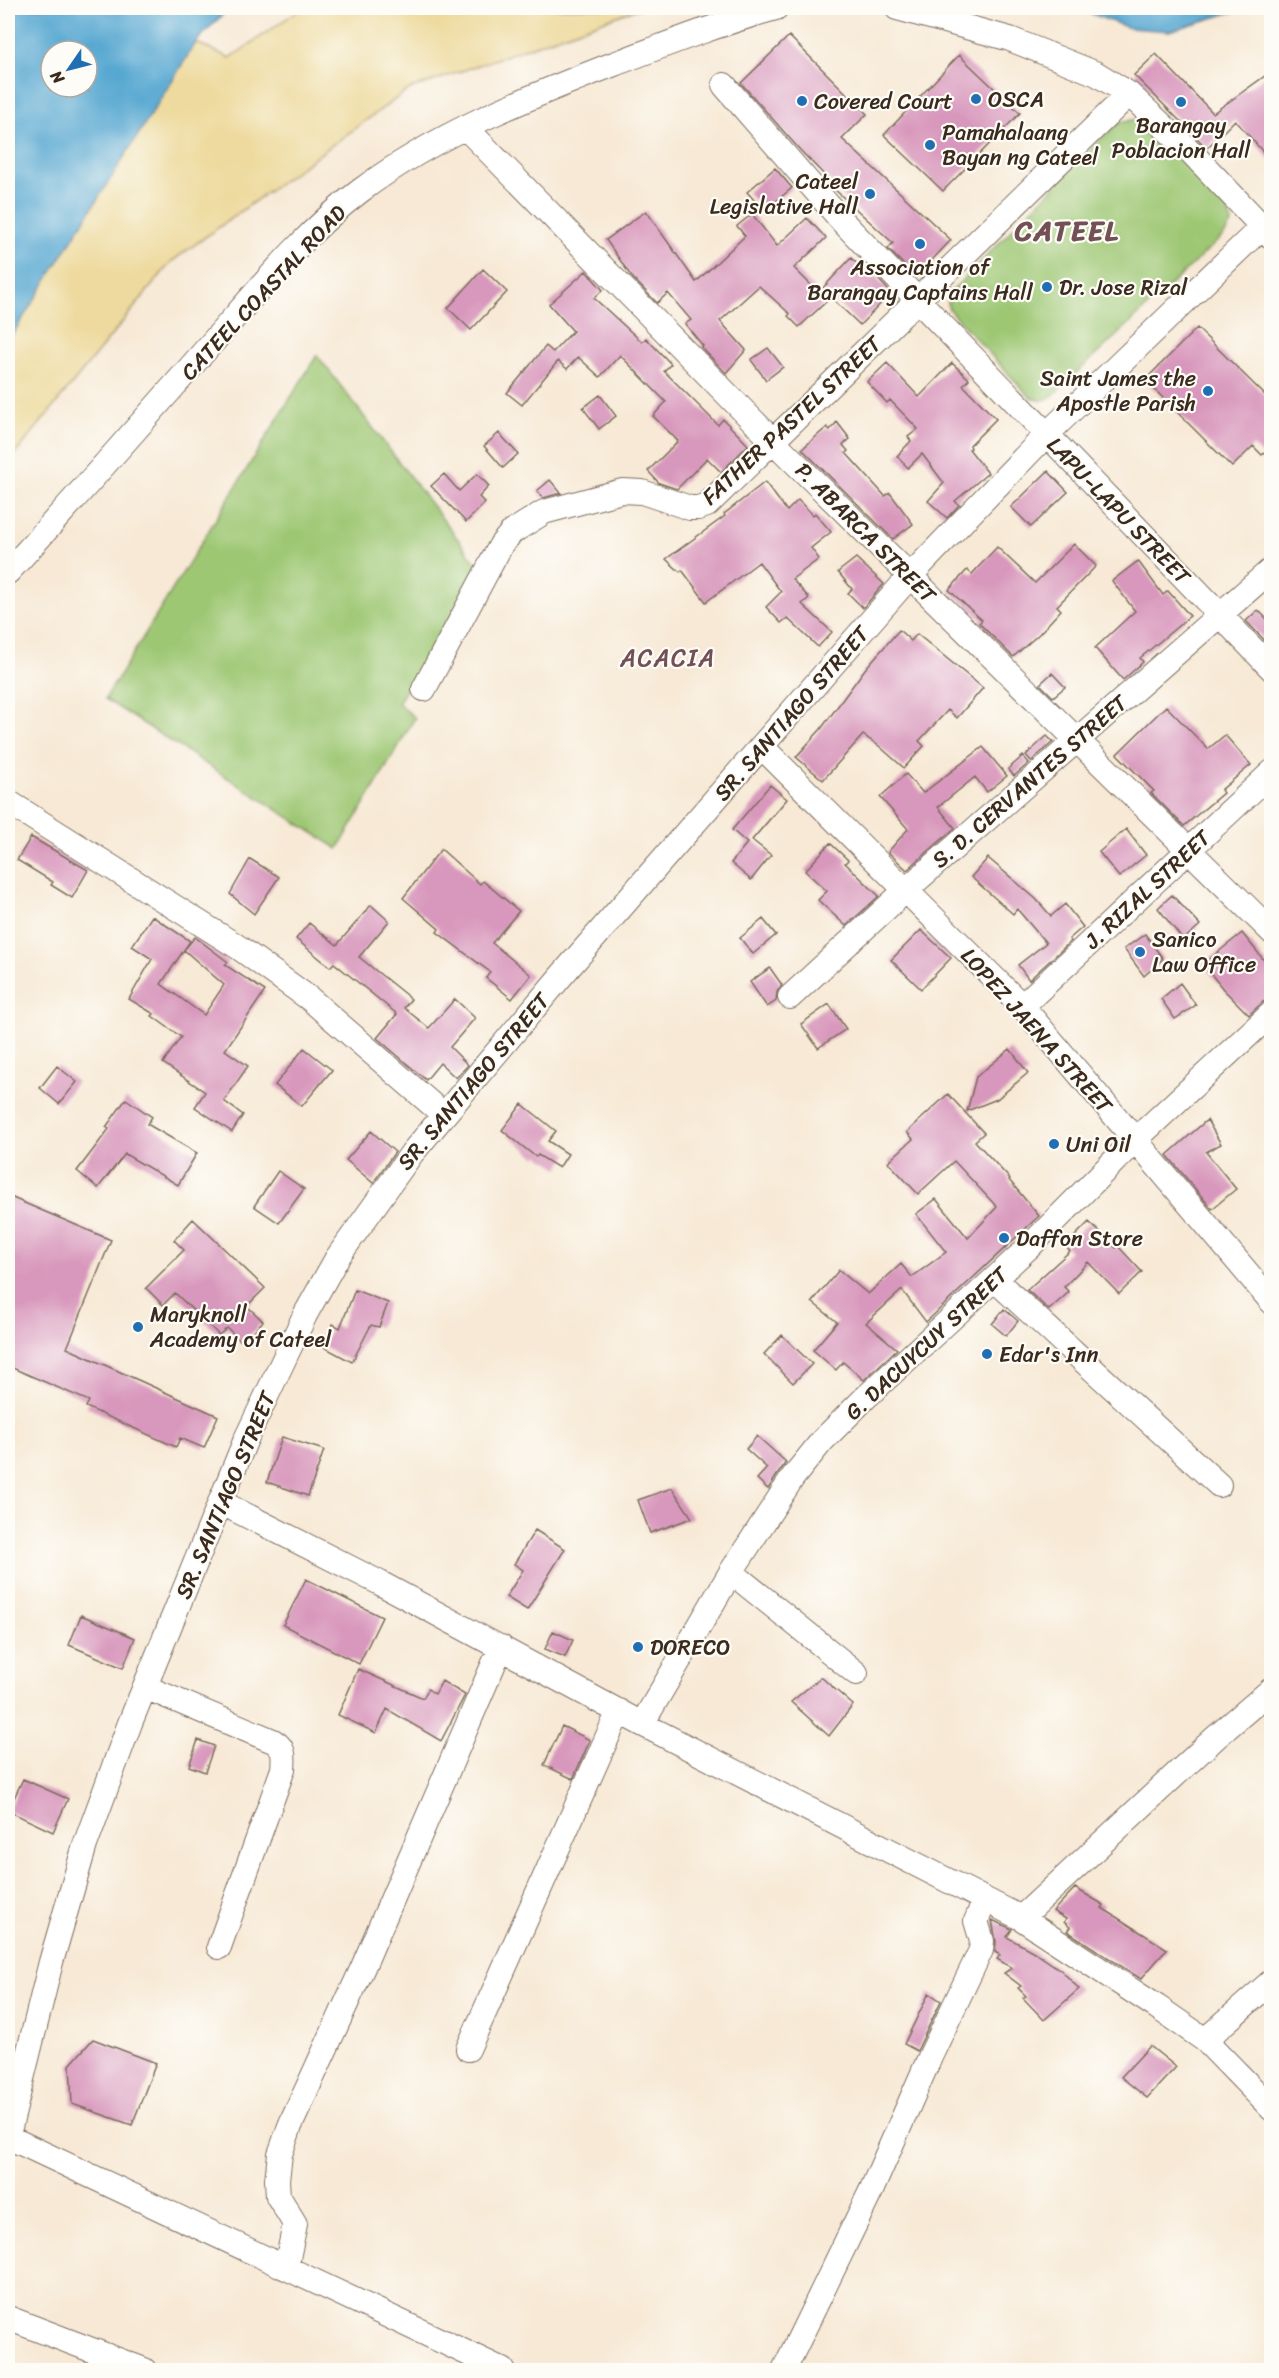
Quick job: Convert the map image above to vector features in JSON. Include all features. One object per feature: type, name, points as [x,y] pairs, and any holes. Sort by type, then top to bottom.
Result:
[{"type":"street","name":"CATEEL COASTAL ROAD","points":[[8,572],[258,290],[317,228],[361,191],[465,127],[548,89],[729,21],[776,8]]},
{"type":"street","points":[[897,8],[1010,39],[1097,74],[1129,94],[1191,152],[1267,232]]},
{"type":"street","name":"LAPU-LAPU STREET","points":[[724,85],[842,221],[1272,669]]},
{"type":"street","name":"FATHER PASTEL STREET","points":[[424,689],[501,545],[512,532],[526,521],[544,512],[622,491],[642,492],[678,505],[698,508],[707,505],[1129,94]]},
{"type":"street","name":"P. ABARCA STREET","points":[[465,127],[772,440],[1272,932]]},
{"type":"street","name":"SR. SANTIAGO STREET","points":[[8,2136],[14,2088],[85,1845],[219,1502],[305,1315],[337,1258],[406,1162],[444,1115],[562,975],[910,576],[1047,434],[1267,232]]},
{"type":"street","name":"S. D. CERVANTES STREET","points":[[789,997],[907,889],[1272,568]]},
{"type":"street","name":"LOPEZ JAENA STREET","points":[[762,747],[1022,1006],[1272,1302]]},
{"type":"street","name":"J. RIZAL STREET","points":[[1022,1006],[1272,772]]},
{"type":"street","points":[[8,802],[238,947],[310,999],[444,1115]]},
{"type":"street","name":"G. DACUYCUY STREET","points":[[642,1724],[731,1572],[793,1477],[822,1441],[864,1398],[994,1279],[1134,1141],[1272,1013]]},
{"type":"street","points":[[994,1279],[1219,1485]]},
{"type":"street","points":[[219,1502],[501,1647],[642,1724],[1020,1918],[1205,2040],[1272,2109]]},
{"type":"street","points":[[731,1572],[856,1672]]},
{"type":"street","points":[[285,2268],[295,2224],[277,2192],[277,2180],[290,2126],[363,1967],[501,1647]]},
{"type":"street","points":[[145,1687],[273,1741],[279,1744],[284,1755],[283,1769],[219,1947]]},
{"type":"street","points":[[1020,1918],[1215,1738],[1272,1689]]},
{"type":"street","points":[[468,2049],[619,1711]]},
{"type":"street","points":[[784,2370],[871,2191],[930,2057],[981,1950],[982,1941],[976,1921],[985,1900]]},
{"type":"street","points":[[1205,2040],[1272,1981]]},
{"type":"street","points":[[8,2136],[503,2370]]},
{"type":"street","points":[[8,2318],[144,2370]]},
{"type":"green space","points":[[1136,119],[1144,122],[1227,209],[1232,222],[1225,234],[1052,396],[1043,400],[1035,399],[1029,396],[952,313],[948,307],[948,295],[1108,132],[1119,123]]},
{"type":"green space","points":[[317,355],[480,568],[398,703],[415,718],[338,849],[105,699]]},
{"type":"sand","points":[[8,8],[120,8],[230,58],[302,8],[640,8],[408,90],[171,262],[8,463]]},
{"type":"water","points":[[8,8],[229,8],[197,41],[8,342]]},
{"type":"water","points":[[1076,8],[1245,8],[1170,31],[1129,28]]},
{"type":"building","points":[[789,36],[867,114],[842,139],[951,240],[916,277],[888,249],[893,243],[832,187],[834,185],[741,83]]},
{"type":"building","points":[[1156,54],[1213,113],[1272,71],[1272,162],[1235,120],[1207,148],[1134,75]]},
{"type":"building","points":[[959,55],[1020,113],[943,191],[884,135]]},
{"type":"building","points":[[775,168],[792,188],[764,211],[747,192]]},
{"type":"building","points":[[646,211],[696,282],[745,236],[737,226],[752,214],[777,246],[807,218],[826,238],[794,268],[827,301],[799,327],[788,316],[790,314],[759,286],[720,321],[746,350],[726,373],[701,347],[703,346],[685,324],[691,320],[668,293],[657,303],[631,276],[606,240]]},
{"type":"building","points":[[851,258],[866,272],[869,269],[891,293],[860,325],[822,289]]},
{"type":"building","points":[[483,269],[507,292],[471,330],[448,308]]},
{"type":"building","points":[[586,271],[603,290],[594,298],[642,342],[646,338],[671,364],[664,371],[718,425],[723,419],[748,445],[721,472],[707,458],[677,489],[659,483],[648,471],[678,441],[653,416],[666,402],[620,355],[600,377],[578,357],[567,369],[558,361],[522,405],[507,393],[546,346],[553,352],[573,331],[549,304]]},
{"type":"building","name":"Saint James the Apostle Parish","points":[[1197,328],[1272,402],[1272,446],[1262,455],[1253,446],[1232,467],[1145,380]]},
{"type":"building","points":[[768,348],[783,367],[766,380],[751,360]]},
{"type":"building","points":[[887,363],[919,397],[952,363],[969,379],[963,385],[996,419],[970,445],[969,449],[988,473],[955,501],[959,505],[947,518],[928,501],[944,483],[922,454],[908,468],[897,456],[911,441],[908,437],[918,429],[890,400],[887,403],[867,382]]},
{"type":"building","points":[[600,395],[616,416],[599,429],[583,408]]},
{"type":"building","points":[[837,422],[850,439],[843,445],[848,451],[846,453],[885,496],[890,493],[913,524],[893,539],[802,449],[827,427],[830,430]]},
{"type":"building","points":[[499,433],[518,454],[503,468],[484,446]]},
{"type":"building","points":[[1048,471],[1068,492],[1031,527],[1011,507]]},
{"type":"building","points":[[444,474],[459,491],[477,474],[489,486],[479,497],[485,503],[466,522],[431,486]]},
{"type":"building","points":[[550,480],[561,493],[543,498],[537,491]]},
{"type":"building","points":[[765,482],[787,511],[798,500],[813,515],[815,513],[831,532],[811,548],[819,559],[792,579],[809,598],[802,604],[832,632],[818,647],[787,618],[781,623],[766,607],[781,592],[759,562],[706,602],[682,570],[680,572],[666,559],[725,516],[724,514]]},
{"type":"building","points":[[1074,544],[1096,566],[1057,606],[1061,610],[1013,657],[979,623],[982,620],[949,590],[967,570],[972,574],[997,547],[1035,583]]},
{"type":"building","points":[[856,558],[884,584],[863,608],[848,593],[852,589],[838,572]]},
{"type":"building","points":[[1138,561],[1163,595],[1168,591],[1190,616],[1140,658],[1143,662],[1123,680],[1095,648],[1135,611],[1112,581]]},
{"type":"building","points":[[1258,610],[1272,624],[1272,648],[1246,621]]},
{"type":"building","points":[[899,630],[911,641],[917,634],[983,688],[957,718],[948,710],[919,741],[924,746],[904,768],[863,735],[823,780],[796,757],[821,729],[865,669]]},
{"type":"building","points":[[1052,673],[1065,687],[1053,697],[1040,684]]},
{"type":"building","points":[[1166,706],[1208,749],[1225,735],[1251,765],[1221,790],[1223,793],[1184,826],[1151,793],[1154,791],[1117,754]]},
{"type":"building","points":[[1047,736],[1053,742],[1031,761],[1026,755]]},
{"type":"building","points":[[983,747],[1007,776],[987,792],[975,777],[938,807],[955,828],[907,870],[888,852],[908,829],[880,797],[906,774],[923,793]]},
{"type":"building","points":[[1023,756],[1029,763],[1014,776],[1008,769]]},
{"type":"building","points":[[770,785],[787,799],[752,840],[771,855],[751,880],[731,863],[747,843],[732,830]]},
{"type":"building","points":[[1126,829],[1146,855],[1119,877],[1099,852]]},
{"type":"building","points":[[31,837],[88,870],[72,898],[51,885],[53,882],[17,860]]},
{"type":"building","points":[[830,843],[848,860],[845,863],[879,896],[846,926],[818,900],[827,891],[805,871]]},
{"type":"building","points":[[441,849],[480,884],[483,881],[519,911],[492,943],[531,975],[512,999],[486,978],[490,972],[437,932],[439,929],[403,898]]},
{"type":"building","points":[[988,858],[1036,899],[1051,916],[1065,904],[1083,927],[1029,980],[1018,965],[1046,943],[1017,909],[1013,914],[971,877]]},
{"type":"building","points":[[250,859],[279,877],[254,914],[230,894]]},
{"type":"building","points":[[1172,895],[1200,925],[1183,940],[1158,908]]},
{"type":"building","points":[[371,905],[389,921],[359,957],[411,999],[404,1008],[429,1028],[455,999],[475,1018],[450,1047],[468,1065],[456,1078],[440,1063],[426,1080],[377,1038],[397,1014],[334,963],[330,967],[296,939],[309,923],[337,945]]},
{"type":"building","points":[[152,916],[190,941],[161,984],[204,1015],[224,985],[184,950],[195,937],[228,962],[225,965],[265,991],[225,1050],[248,1066],[224,1101],[243,1115],[232,1132],[195,1107],[205,1092],[163,1063],[181,1037],[152,1016],[154,1014],[129,999],[152,959],[132,946]]},
{"type":"building","points":[[763,919],[776,935],[753,954],[740,938]]},
{"type":"building","points":[[921,930],[951,958],[921,989],[891,960]]},
{"type":"building","points":[[1242,933],[1272,970],[1272,999],[1263,1002],[1249,1015],[1223,989],[1203,964]]},
{"type":"building","points":[[1145,934],[1163,959],[1144,976],[1124,949]]},
{"type":"building","points":[[770,968],[782,985],[777,992],[776,1001],[767,1007],[750,982]]},
{"type":"building","points":[[1180,983],[1196,1005],[1175,1019],[1161,999]]},
{"type":"building","points":[[829,1004],[846,1029],[818,1048],[801,1024]]},
{"type":"building","points":[[304,1048],[332,1070],[302,1106],[275,1085]]},
{"type":"building","points":[[1010,1049],[1028,1073],[997,1099],[967,1111],[976,1077]]},
{"type":"building","points":[[57,1066],[77,1082],[59,1104],[40,1088]]},
{"type":"building","points":[[948,1094],[984,1133],[975,1141],[1010,1179],[1039,1216],[926,1322],[902,1290],[866,1323],[897,1349],[864,1380],[843,1362],[836,1370],[813,1350],[837,1322],[812,1302],[839,1270],[868,1294],[901,1264],[912,1277],[946,1252],[916,1214],[936,1199],[968,1238],[997,1207],[954,1161],[918,1194],[888,1162],[913,1139],[907,1132]]},
{"type":"building","points":[[126,1099],[152,1117],[147,1124],[197,1153],[178,1185],[125,1154],[98,1188],[77,1171],[109,1129],[106,1127]]},
{"type":"building","points":[[522,1104],[556,1131],[548,1141],[568,1154],[559,1168],[538,1155],[536,1157],[502,1130]]},
{"type":"building","points":[[1207,1120],[1221,1144],[1206,1152],[1236,1189],[1212,1209],[1167,1155]]},
{"type":"building","points":[[371,1131],[395,1152],[373,1183],[346,1160]]},
{"type":"building","points":[[278,1171],[304,1189],[279,1223],[254,1206]]},
{"type":"building","points":[[8,1196],[111,1240],[67,1348],[218,1416],[204,1448],[180,1438],[176,1447],[86,1407],[89,1401],[8,1366]]},
{"type":"building","points":[[193,1219],[265,1288],[247,1306],[263,1321],[243,1343],[227,1328],[219,1335],[175,1293],[163,1305],[146,1288],[184,1250],[174,1240]]},
{"type":"building","points":[[1089,1222],[1116,1248],[1118,1246],[1142,1272],[1119,1294],[1088,1262],[1064,1287],[1069,1292],[1049,1310],[1027,1290],[1070,1251],[1065,1246]]},
{"type":"building","points":[[355,1290],[388,1303],[379,1327],[371,1325],[352,1362],[322,1346],[333,1324],[340,1328]]},
{"type":"building","points":[[1004,1309],[1018,1321],[1006,1336],[992,1324]]},
{"type":"building","points":[[782,1335],[812,1364],[793,1383],[764,1354]]},
{"type":"building","points":[[757,1436],[786,1462],[768,1489],[757,1479],[767,1468],[746,1449]]},
{"type":"building","points":[[282,1437],[324,1450],[308,1496],[267,1482]]},
{"type":"building","points":[[672,1488],[692,1518],[650,1533],[638,1500]]},
{"type":"building","points":[[535,1530],[565,1549],[527,1610],[506,1597],[523,1570],[514,1564]]},
{"type":"building","points":[[306,1579],[382,1617],[359,1664],[283,1625]]},
{"type":"building","points":[[81,1615],[135,1638],[123,1668],[69,1645]]},
{"type":"building","points":[[553,1631],[573,1640],[565,1657],[545,1649]]},
{"type":"building","points":[[358,1669],[423,1698],[428,1689],[435,1694],[442,1681],[465,1695],[441,1741],[387,1709],[376,1733],[338,1715]]},
{"type":"building","points":[[821,1677],[853,1705],[829,1736],[791,1702]]},
{"type":"building","points":[[562,1726],[590,1740],[573,1779],[544,1765]]},
{"type":"building","points":[[198,1740],[214,1746],[205,1772],[189,1766]]},
{"type":"building","points":[[23,1779],[68,1799],[53,1832],[8,1811]]},
{"type":"building","points":[[1075,1888],[1104,1905],[1102,1908],[1167,1949],[1141,1979],[1067,1931],[1070,1927],[1064,1922],[1066,1919],[1053,1911]]},
{"type":"building","points":[[992,1920],[1012,1929],[1007,1937],[1062,1971],[1079,1989],[1044,2020],[1023,1998],[1026,1996],[1018,1988],[1021,1986],[1004,1973],[1012,1968],[997,1959],[1000,1955],[995,1952],[996,1942]]},
{"type":"building","points":[[929,1993],[941,2001],[917,2051],[904,2044]]},
{"type":"building","points":[[93,2039],[156,2063],[132,2125],[72,2104],[70,2065]]},
{"type":"building","points":[[1150,2046],[1176,2067],[1147,2098],[1121,2077]]},
{"type":"place","name":"OSCA","points":[[976,99]]},
{"type":"place","name":"Covered Court","points":[[802,101]]},
{"type":"place","name":"Barangay Poblacion Hall","points":[[1181,102]]},
{"type":"place","name":"Pamahalaang Bayan ng Cateel","points":[[930,145]]},
{"type":"place","name":"Cateel Legislative Hall","points":[[870,194]]},
{"type":"place","name":"Association of Barangay Captains Hall","points":[[920,244]]},
{"type":"place","name":"Dr. Jose Rizal","points":[[1047,287]]},
{"type":"place","name":"Saint James the Apostle Parish","points":[[1208,391]]},
{"type":"place","name":"Sanico Law Office","points":[[1140,952]]},
{"type":"place","name":"Uni Oil","points":[[1054,1144]]},
{"type":"place","name":"Daffon Store","points":[[1004,1238]]},
{"type":"place","name":"Maryknoll Academy of Cateel","points":[[138,1327]]},
{"type":"place","name":"Edar's Inn","points":[[987,1354]]},
{"type":"place","name":"DORECO","points":[[638,1647]]},
{"type":"district","name":"CATEEL","points":[[1067,230]]},
{"type":"district","name":"ACACIA","points":[[668,658]]}]
